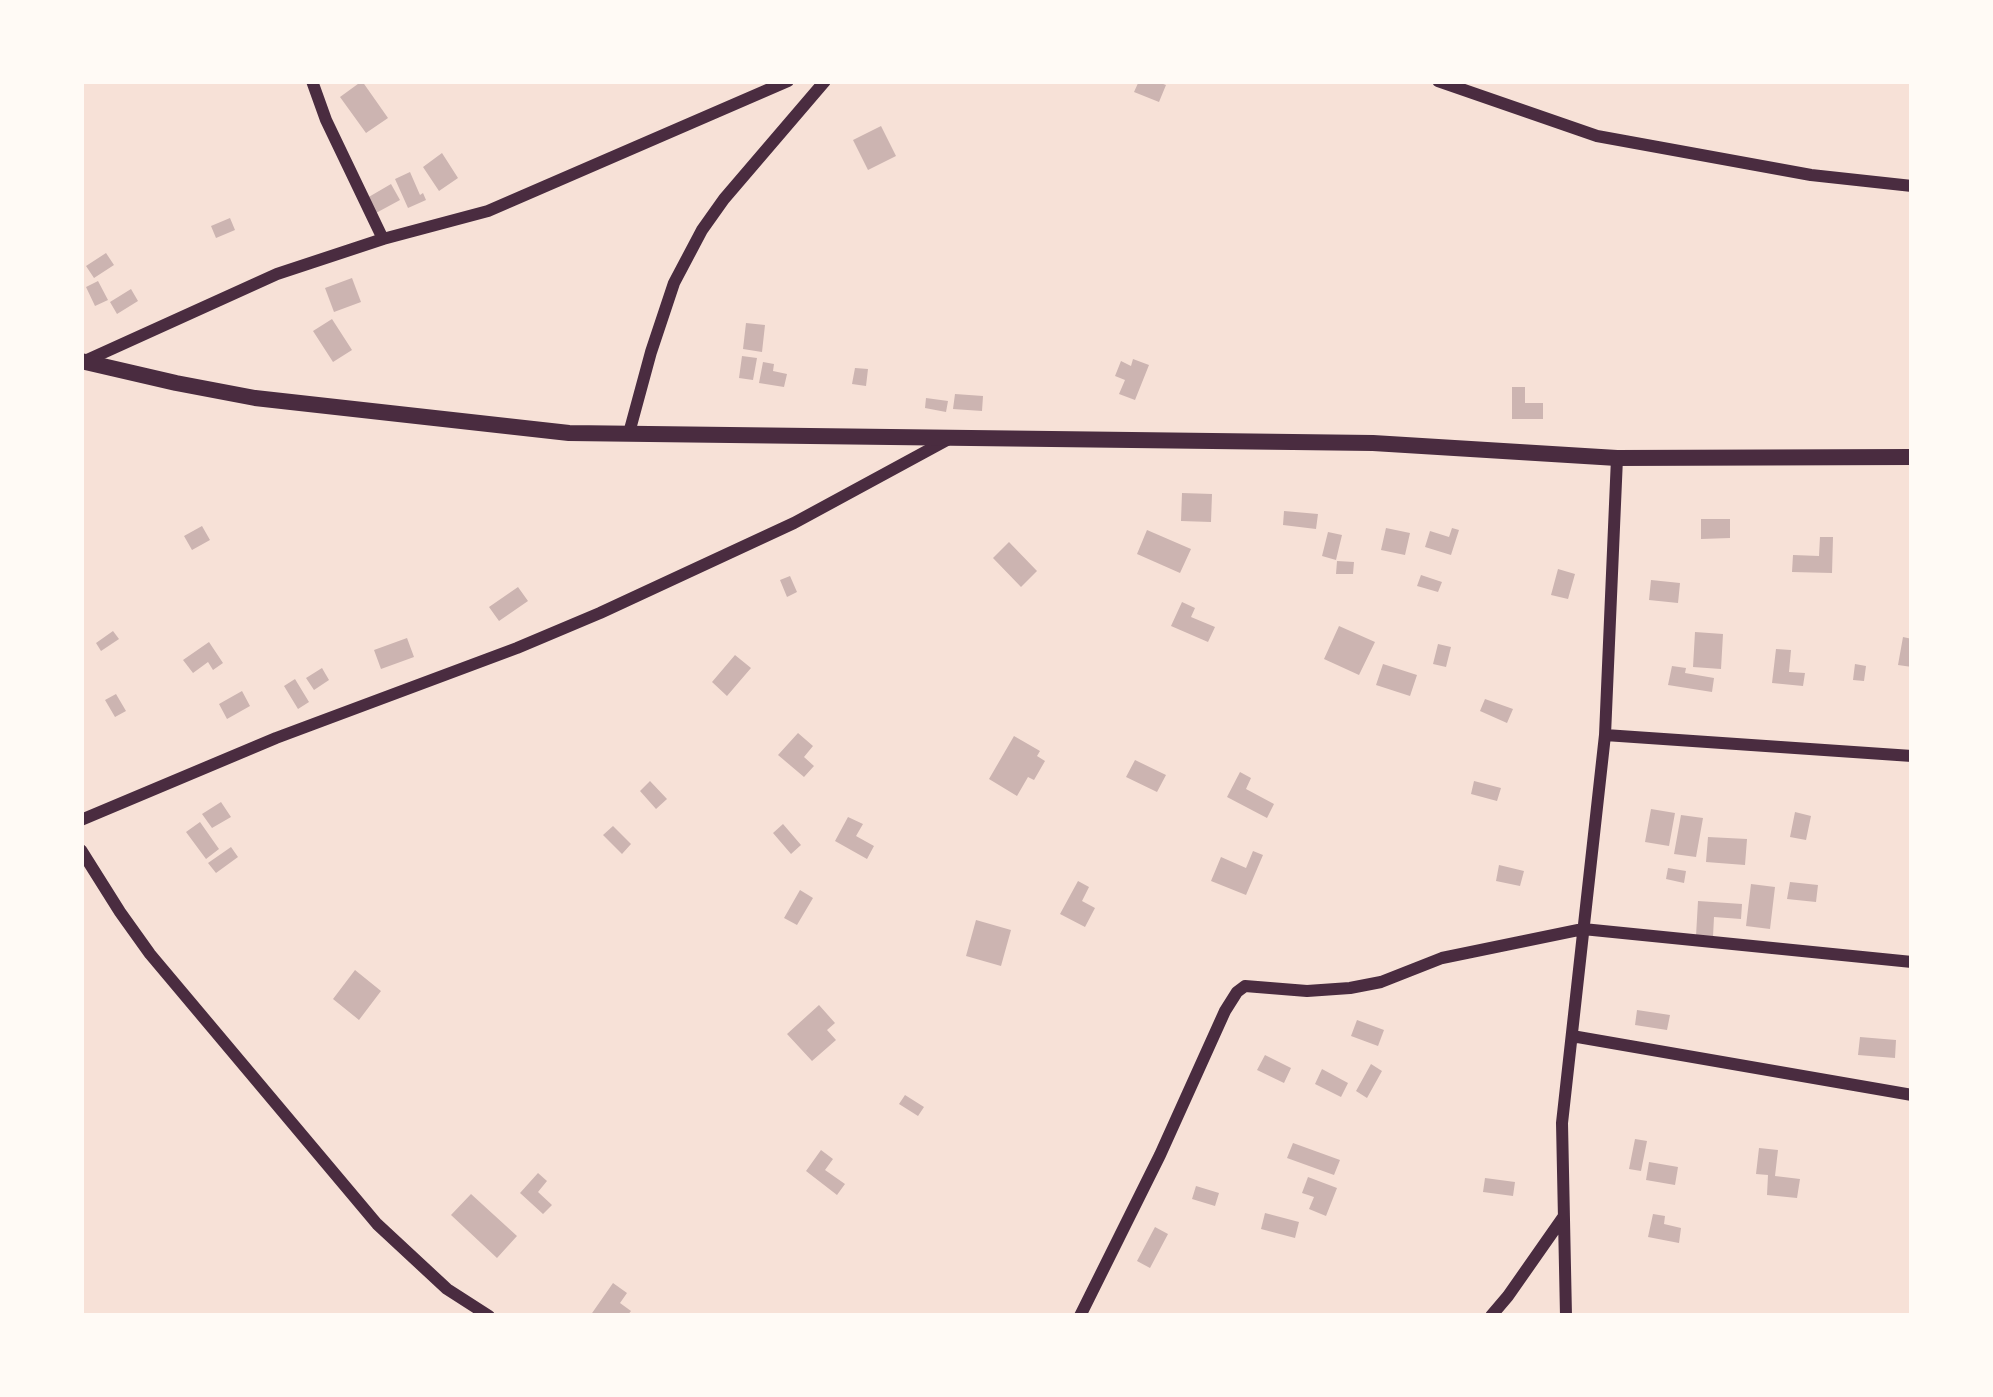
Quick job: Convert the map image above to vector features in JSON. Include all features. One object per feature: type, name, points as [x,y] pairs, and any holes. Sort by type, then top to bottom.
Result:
[{"type":"street","points":[[312,81],[383,239]]},
{"type":"street","points":[[83,361],[277,274],[488,211],[788,81]]},
{"type":"street","points":[[628,433],[674,283],[695,242],[724,200],[825,81]]},
{"type":"street","points":[[1438,81],[1597,136],[1810,175],[1912,186]]},
{"type":"street","points":[[83,361],[255,398],[569,433],[1373,443],[1617,458],[1912,457]]},
{"type":"street","points":[[81,820],[276,738],[600,613],[794,523],[953,437]]},
{"type":"street","points":[[1566,1316],[1562,1123],[1605,735],[1617,458]]},
{"type":"street","points":[[1605,735],[1912,756]]},
{"type":"street","points":[[81,850],[150,954],[376,1224],[447,1289],[489,1316]]},
{"type":"street","points":[[1079,1316],[1218,1026],[1245,986],[1307,991],[1350,988],[1381,982],[1442,958],[1582,929],[1912,962]]},
{"type":"street","points":[[1572,1036],[1912,1095]]},
{"type":"street","points":[[1491,1316],[1564,1215]]},
{"type":"building","points":[[362,81],[388,118],[366,133],[340,97]]},
{"type":"building","points":[[1139,81],[1166,85],[1159,102],[1134,92]]},
{"type":"building","points":[[881,126],[896,156],[868,170],[853,140]]},
{"type":"building","points":[[442,153],[458,178],[439,191],[423,167]]},
{"type":"building","points":[[410,172],[426,200],[408,208],[395,179]]},
{"type":"building","points":[[391,184],[400,200],[376,213],[367,198]]},
{"type":"building","points":[[230,218],[235,230],[216,238],[211,226]]},
{"type":"building","points":[[106,253],[114,265],[94,278],[86,266]]},
{"type":"building","points":[[352,278],[361,302],[334,312],[325,288]]},
{"type":"building","points":[[98,281],[108,300],[95,306],[86,287]]},
{"type":"building","points":[[131,289],[138,301],[117,314],[110,302]]},
{"type":"building","points":[[332,319],[352,350],[333,362],[313,331]]},
{"type":"building","points":[[746,323],[765,325],[762,352],[743,349]]},
{"type":"building","points":[[742,356],[757,358],[753,380],[739,378]]},
{"type":"building","points":[[1133,359],[1149,365],[1135,400],[1119,394],[1125,380],[1115,376],[1121,361],[1131,366]]},
{"type":"building","points":[[763,362],[787,374],[784,387],[759,383]]},
{"type":"building","points":[[855,368],[868,369],[866,386],[852,384]]},
{"type":"building","points":[[1512,387],[1525,387],[1525,403],[1543,403],[1543,419],[1512,419]]},
{"type":"building","points":[[955,394],[983,396],[982,411],[953,409]]},
{"type":"building","points":[[926,398],[948,401],[946,412],[925,408]]},
{"type":"building","points":[[1182,493],[1212,494],[1211,522],[1181,521]]},
{"type":"building","points":[[1284,511],[1318,514],[1316,529],[1283,525]]},
{"type":"building","points":[[1701,519],[1730,519],[1730,538],[1701,539]]},
{"type":"building","points":[[202,526],[210,540],[192,550],[184,536]]},
{"type":"building","points":[[1386,528],[1410,533],[1405,555],[1381,550]]},
{"type":"building","points":[[1452,528],[1459,530],[1451,555],[1425,547],[1430,531],[1449,537]]},
{"type":"building","points":[[1147,530],[1191,549],[1180,573],[1137,554]]},
{"type":"building","points":[[1328,532],[1342,535],[1336,560],[1322,556]]},
{"type":"building","points":[[1820,537],[1833,537],[1832,573],[1792,572],[1793,555],[1819,556]]},
{"type":"building","points":[[1009,542],[1037,571],[1021,587],[993,558]]},
{"type":"building","points":[[1337,561],[1354,562],[1353,574],[1336,574]]},
{"type":"building","points":[[1558,569],[1575,574],[1568,599],[1551,595]]},
{"type":"building","points":[[1421,575],[1442,582],[1438,592],[1417,586]]},
{"type":"building","points":[[790,576],[797,592],[787,597],[780,580]]},
{"type":"building","points":[[1651,580],[1680,583],[1678,603],[1649,600]]},
{"type":"building","points":[[518,587],[528,601],[499,621],[489,607]]},
{"type":"building","points":[[1182,602],[1195,608],[1191,617],[1215,627],[1208,642],[1171,626]]},
{"type":"building","points":[[1339,626],[1375,642],[1359,675],[1324,659]]},
{"type":"building","points":[[113,631],[119,639],[101,651],[96,643]]},
{"type":"building","points":[[1695,632],[1723,634],[1721,669],[1693,667]]},
{"type":"building","points":[[1903,637],[1912,639],[1912,667],[1898,665]]},
{"type":"building","points":[[407,638],[414,657],[381,669],[374,650]]},
{"type":"building","points":[[209,642],[223,663],[213,670],[208,662],[193,673],[183,660]]},
{"type":"building","points":[[1438,644],[1451,647],[1446,667],[1433,664]]},
{"type":"building","points":[[1776,649],[1791,650],[1789,672],[1805,673],[1803,686],[1772,683]]},
{"type":"building","points":[[735,655],[751,668],[727,696],[712,682]]},
{"type":"building","points":[[1383,664],[1417,675],[1410,696],[1376,685]]},
{"type":"building","points":[[1855,664],[1866,666],[1864,681],[1853,680]]},
{"type":"building","points":[[1672,666],[1714,678],[1712,692],[1668,685]]},
{"type":"building","points":[[322,668],[329,680],[314,690],[306,678]]},
{"type":"building","points":[[295,679],[309,702],[298,709],[284,686]]},
{"type":"building","points":[[242,691],[250,706],[227,719],[219,704]]},
{"type":"building","points":[[116,694],[126,711],[115,717],[105,700]]},
{"type":"building","points":[[1485,699],[1513,709],[1507,723],[1480,711]]},
{"type":"building","points":[[798,733],[813,746],[804,757],[814,766],[804,777],[778,755]]},
{"type":"building","points":[[1014,736],[1040,751],[1037,756],[1045,761],[1017,796],[989,779]]},
{"type":"building","points":[[1135,760],[1166,775],[1157,792],[1126,777]]},
{"type":"building","points":[[1240,772],[1251,778],[1246,789],[1274,804],[1267,818],[1227,797]]},
{"type":"building","points":[[650,781],[667,799],[656,809],[640,791]]},
{"type":"building","points":[[1474,781],[1501,788],[1497,801],[1471,794]]},
{"type":"building","points":[[221,802],[231,817],[212,828],[202,814]]},
{"type":"building","points":[[1651,809],[1675,813],[1669,846],[1645,842]]},
{"type":"building","points":[[1795,812],[1811,816],[1806,840],[1790,837]]},
{"type":"building","points":[[1681,815],[1703,818],[1696,857],[1674,854]]},
{"type":"building","points":[[848,817],[863,824],[856,836],[874,846],[867,859],[835,841]]},
{"type":"building","points":[[200,822],[219,849],[206,859],[186,832]]},
{"type":"building","points":[[783,824],[801,845],[791,854],[773,833]]},
{"type":"building","points":[[613,826],[631,844],[622,854],[603,835]]},
{"type":"building","points":[[1708,837],[1747,839],[1745,865],[1706,862]]},
{"type":"building","points":[[231,847],[238,857],[216,873],[208,863]]},
{"type":"building","points":[[1253,851],[1263,855],[1246,895],[1211,881],[1221,857],[1246,868]]},
{"type":"building","points":[[1499,865],[1524,871],[1520,886],[1496,881]]},
{"type":"building","points":[[1668,868],[1686,871],[1684,883],[1666,879]]},
{"type":"building","points":[[1078,881],[1089,887],[1082,901],[1095,908],[1085,927],[1060,914]]},
{"type":"building","points":[[1790,882],[1818,885],[1816,902],[1787,899]]},
{"type":"building","points":[[1751,884],[1775,887],[1770,929],[1746,926]]},
{"type":"building","points":[[800,890],[813,898],[797,925],[784,918]]},
{"type":"building","points":[[1698,901],[1742,904],[1741,919],[1714,917],[1713,937],[1696,936]]},
{"type":"building","points":[[976,920],[1011,930],[1001,966],[966,956]]},
{"type":"building","points":[[355,970],[381,991],[359,1020],[333,999]]},
{"type":"building","points":[[819,1005],[835,1023],[827,1030],[836,1040],[812,1061],[787,1034]]},
{"type":"building","points":[[1637,1010],[1670,1015],[1667,1030],[1635,1025]]},
{"type":"building","points":[[1357,1020],[1384,1030],[1378,1046],[1351,1036]]},
{"type":"building","points":[[1860,1037],[1896,1040],[1895,1058],[1858,1055]]},
{"type":"building","points":[[1265,1055],[1291,1068],[1284,1083],[1257,1070]]},
{"type":"building","points":[[1371,1064],[1382,1071],[1367,1098],[1356,1091]]},
{"type":"building","points":[[1322,1069],[1348,1083],[1341,1097],[1315,1084]]},
{"type":"building","points":[[905,1095],[924,1107],[918,1116],[899,1104]]},
{"type":"building","points":[[1635,1139],[1647,1141],[1641,1171],[1629,1169]]},
{"type":"building","points":[[1293,1143],[1340,1160],[1334,1175],[1287,1158]]},
{"type":"building","points":[[1759,1148],[1778,1150],[1775,1176],[1800,1179],[1797,1198],[1767,1195],[1768,1175],[1756,1174]]},
{"type":"building","points":[[821,1150],[833,1159],[825,1170],[845,1184],[837,1195],[806,1171]]},
{"type":"building","points":[[1649,1162],[1678,1167],[1675,1185],[1646,1180]]},
{"type":"building","points":[[538,1173],[547,1181],[538,1192],[552,1205],[543,1214],[520,1193]]},
{"type":"building","points":[[1308,1177],[1337,1188],[1326,1216],[1309,1209],[1314,1197],[1302,1193]]},
{"type":"building","points":[[1485,1178],[1515,1182],[1513,1196],[1483,1192]]},
{"type":"building","points":[[1196,1186],[1219,1193],[1215,1206],[1192,1199]]},
{"type":"building","points":[[471,1194],[517,1236],[497,1258],[451,1215]]},
{"type":"building","points":[[1265,1213],[1299,1222],[1295,1238],[1261,1229]]},
{"type":"building","points":[[1653,1214],[1665,1216],[1664,1224],[1681,1228],[1679,1243],[1648,1237]]},
{"type":"building","points":[[1155,1227],[1168,1234],[1150,1268],[1137,1261]]},
{"type":"building","points":[[613,1283],[627,1293],[620,1303],[631,1311],[627,1316],[590,1316]]}]
